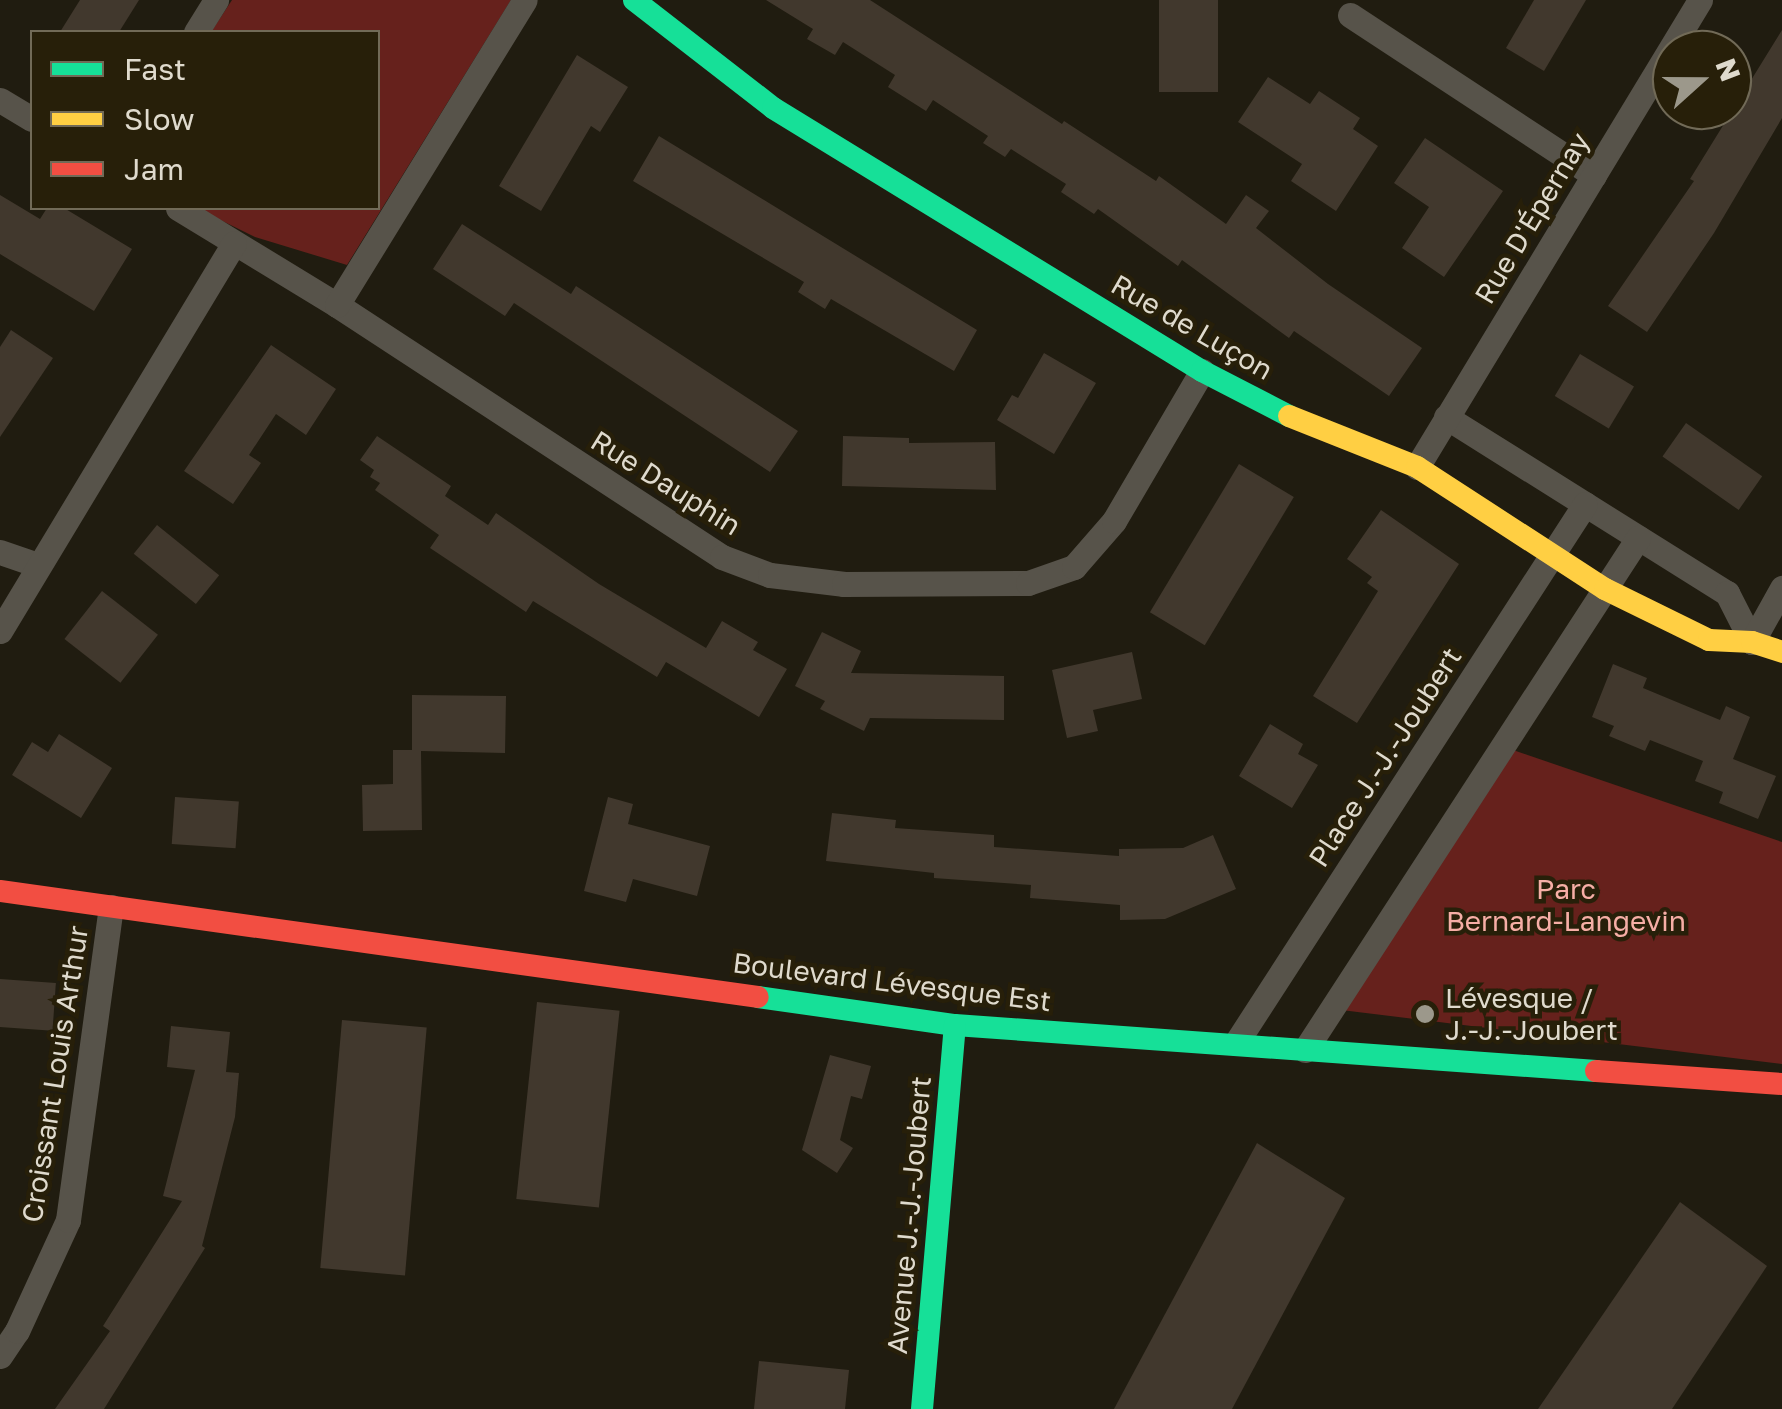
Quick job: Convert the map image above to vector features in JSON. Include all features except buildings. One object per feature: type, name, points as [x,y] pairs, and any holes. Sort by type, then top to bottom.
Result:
[{"type":"street","points":[[197,30],[216,0]]},
{"type":"street","points":[[337,305],[524,0]]},
{"type":"street","name":"Rue de Luçon","points":[[634,0],[774,108],[1202,371],[1304,424],[1417,467],[1605,589],[1709,640],[1752,642],[1782,652]]},
{"type":"street","name":"Rue D'Épernay","points":[[1417,467],[1700,0]]},
{"type":"street","points":[[1350,15],[1594,175]]},
{"type":"street","points":[[0,100],[30,119]]},
{"type":"street","name":"Rue Dauphin","points":[[181,210],[337,305],[722,557],[770,575],[844,584],[1028,583],[1074,566],[1114,522],[1202,371]]},
{"type":"street","points":[[0,631],[234,243]]},
{"type":"street","points":[[1446,418],[1728,594],[1752,642]]},
{"type":"street","name":"Place J.-J.-Joubert","points":[[1236,1043],[1585,504]]},
{"type":"street","points":[[1304,1050],[1638,538]]},
{"type":"street","points":[[0,552],[38,566]]},
{"type":"street","points":[[1752,642],[1782,588]]},
{"type":"street","name":"Boulevard Lévesque Est","points":[[0,891],[955,1026],[1782,1084]]},
{"type":"street","name":"Croissant Louis Arthur","points":[[0,1356],[17,1331],[68,1220],[111,907]]},
{"type":"street","name":"Avenue J.-J.-Joubert","points":[[922,1409],[955,1026]]},
{"type":"green space","points":[[232,0],[511,0],[347,265],[255,237],[200,210],[380,210],[380,30],[212,30]]},
{"type":"green space","name":"Parc Bernard-Langevin","points":[[1513,750],[1782,842],[1782,1064],[1333,1009]]},
{"type":"traffic: fast","points":[[634,0],[773,108],[1202,371],[1289,416]]},
{"type":"traffic: fast","points":[[758,997],[955,1025],[1596,1071]]},
{"type":"traffic: fast","points":[[922,1409],[955,1025]]},
{"type":"traffic: slow","points":[[1289,416],[1417,467],[1605,589],[1709,640],[1752,642],[1782,652]]},
{"type":"traffic: jam","points":[[0,891],[758,997]]},
{"type":"traffic: jam","points":[[1596,1071],[1782,1084]]},
{"type":"place","name":"Lévesque / J.-J.-Joubert","points":[[1425,1014]]}]
